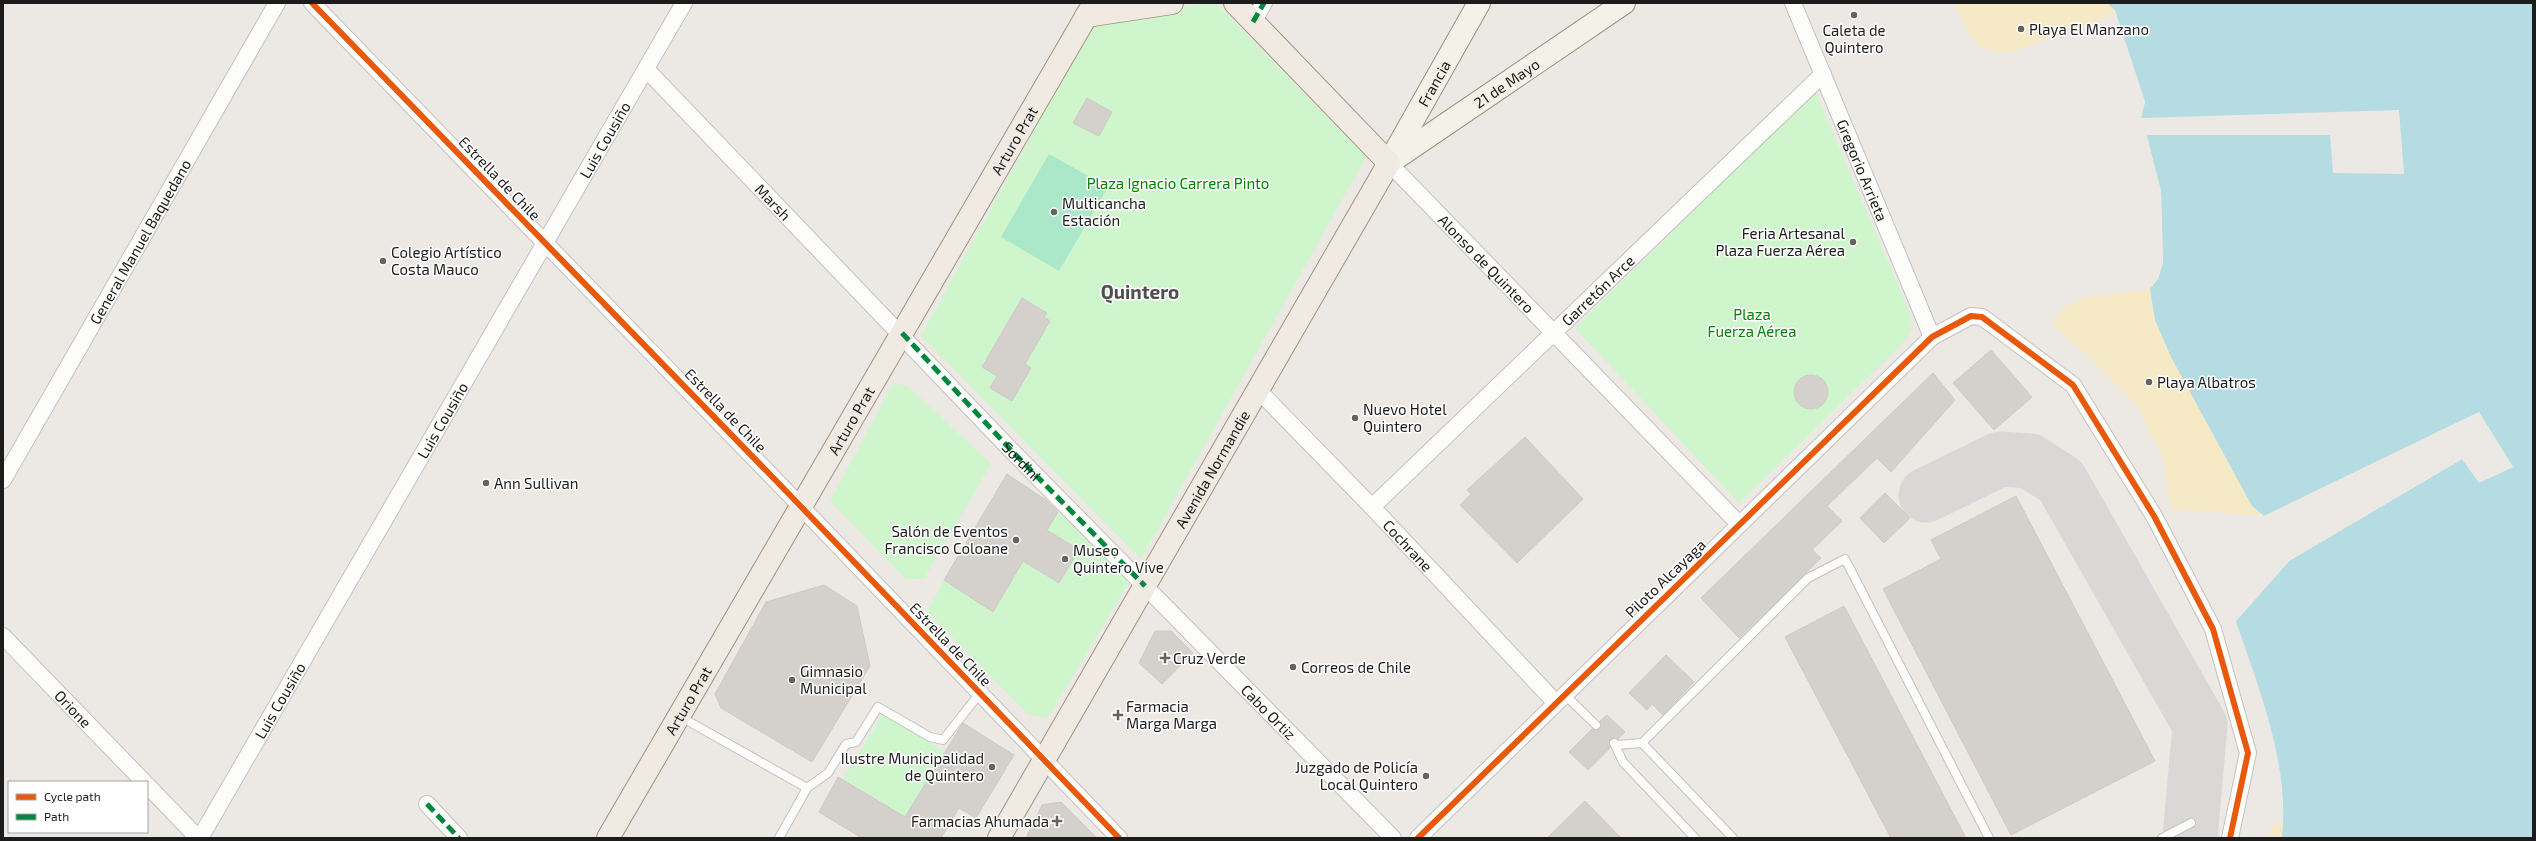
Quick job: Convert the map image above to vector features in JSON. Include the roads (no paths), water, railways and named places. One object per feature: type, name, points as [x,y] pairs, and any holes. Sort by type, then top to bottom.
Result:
[{"type":"main road","points":[[1090,9],[1172,3]]},
{"type":"main road","name":"Alonso de Quintero","points":[[1235,3],[1389,163]]},
{"type":"main road","name":"Arturo Prat","points":[[608,838],[1090,9]]},
{"type":"main road","name":"Avenida Normandie","points":[[999,838],[1389,163]]},
{"type":"street","name":"General Manuel Baquedano","points":[[3,480],[277,3]]},
{"type":"street","name":"Estrella de Chile","points":[[312,3],[801,506],[1119,838]]},
{"type":"street","name":"Luis Cousiño","points":[[199,838],[684,3]]},
{"type":"street","points":[[1253,22],[1264,3]]},
{"type":"street","name":"Francia","points":[[1389,163],[1479,3]]},
{"type":"street","name":"21 de Mayo","points":[[1389,163],[1624,3]]},
{"type":"street","name":"Gregorio Arrieta","points":[[1793,3],[1932,337]]},
{"type":"street","name":"Marsh","points":[[646,69],[902,333]]},
{"type":"street","name":"Garretón Arce","points":[[1372,507],[1823,74]]},
{"type":"street","name":"Alonso de Quintero","points":[[1389,163],[1554,331],[1738,524]]},
{"type":"street","name":"Piloto Alcayaga","points":[[1418,838],[1738,524],[1932,337],[1971,316],[1982,317],[2074,385],[2154,516],[2213,629],[2248,753],[2230,838]]},
{"type":"street","name":"Sordini","points":[[902,333],[1010,449],[1145,586]]},
{"type":"street","name":"Cochrane","points":[[1258,390],[1560,698]]},
{"type":"street","name":"Cabo Ortiz","points":[[1145,586],[1392,838]]},
{"type":"street","name":"Orione","points":[[3,636],[143,781]]},
{"type":"street","points":[[148,786],[199,838]]},
{"type":"street","points":[[427,804],[459,838]]},
{"type":"lane","points":[[1692,837],[1623,762],[1615,744],[1642,743],[1808,578],[1845,560],[1989,838]]},
{"type":"lane","points":[[779,838],[807,788],[828,773],[846,744],[856,742],[878,707],[930,737],[944,740],[980,693]]},
{"type":"lane","points":[[1560,698],[1596,725]]},
{"type":"lane","points":[[679,716],[807,788]]},
{"type":"lane","points":[[1642,743],[1733,838]]},
{"type":"lane","points":[[2162,838],[2191,823]]},
{"type":"water","points":[[2107,3],[2533,3],[2533,838],[2282,838],[2283,810],[2277,755],[2263,700],[2236,621],[2289,561],[2462,459],[2479,482],[2513,467],[2479,412],[2264,516],[2252,506],[2171,357],[2155,320],[2150,289],[2158,279],[2163,262],[2161,191],[2141,118],[2145,102],[2115,10]]},
{"type":"place","name":"Caleta de Quintero","points":[[1854,15]]},
{"type":"place","name":"Playa El Manzano","points":[[2021,29]]},
{"type":"place","name":"Multicancha Estación","points":[[1054,212]]},
{"type":"place","name":"Feria Artesanal Plaza Fuerza Aérea","points":[[1853,242]]},
{"type":"place","name":"Colegio Artístico Costa Mauco","points":[[383,261]]},
{"type":"place","name":"Playa Albatros","points":[[2149,382]]},
{"type":"place","name":"Nuevo Hotel Quintero","points":[[1355,418]]},
{"type":"place","name":"Ann Sullivan","points":[[486,483]]},
{"type":"place","name":"Salón de Eventos Francisco Coloane","points":[[1016,540]]},
{"type":"place","name":"Museo Quintero Vive","points":[[1065,559]]},
{"type":"place","name":"Cruz Verde","points":[[1165,658]]},
{"type":"place","name":"Correos de Chile","points":[[1293,667]]},
{"type":"place","name":"Gimnasio Municipal","points":[[792,680]]},
{"type":"place","name":"Farmacia Marga Marga","points":[[1118,715]]},
{"type":"place","name":"Ilustre Municipalidad de Quintero","points":[[992,767]]},
{"type":"place","name":"Juzgado de Policía Local Quintero","points":[[1426,776]]},
{"type":"place","name":"Farmacias Ahumada","points":[[1057,821]]},
{"type":"district","name":"Quintero","points":[[1140,291]]},
{"type":"park label","name":"Plaza Ignacio Carrera Pinto","points":[[1178,183]]},
{"type":"park label","name":"Plaza Fuerza Aérea","points":[[1752,322]]}]
